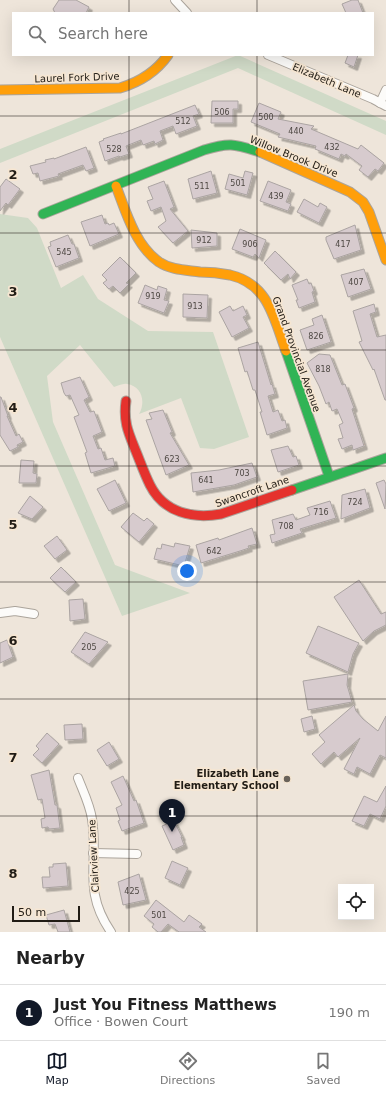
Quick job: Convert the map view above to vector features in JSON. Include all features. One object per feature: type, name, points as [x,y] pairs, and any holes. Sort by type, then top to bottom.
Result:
[{"type":"street","points":[[175,0],[186,12]]},
{"type":"street","name":"Laurel Fork Drive","points":[[0,90],[120,88],[135,83],[150,74],[167,56]]},
{"type":"street","name":"Elizabeth Lane","points":[[270,56],[383,105]]},
{"type":"street","points":[[383,105],[386,90]]},
{"type":"street","name":"Willow Brook Drive","points":[[43,214],[204,150],[224,144],[239,145],[261,152],[350,192],[363,202],[369,212],[386,260]]},
{"type":"street","name":"Grand Provincial Avenue","points":[[116,186],[138,238],[149,253],[159,262],[179,270],[233,274],[258,289],[264,295],[269,304],[329,476]]},
{"type":"street","name":"Swancroft Lane","points":[[126,401],[124,414],[126,425],[150,486],[164,504],[178,512],[192,516],[207,517],[221,514],[329,476],[386,458]]},
{"type":"street","points":[[0,613],[15,612],[34,614]]},
{"type":"street","name":"Clairview Lane","points":[[78,778],[92,818],[94,896],[105,923],[111,932]]},
{"type":"street","points":[[93,853],[137,854]]},
{"type":"green space","points":[[235,56],[240,56],[386,121],[386,135],[238,68],[0,163],[0,149]]},
{"type":"green space","points":[[0,214],[28,218],[37,228],[61,288],[83,275],[98,299],[148,331],[213,332],[249,437],[214,449],[200,448],[181,398],[139,414],[142,400],[139,391],[132,385],[127,384],[114,387],[80,345],[47,376],[53,422],[115,565],[190,593],[122,616],[0,337]]},
{"type":"building","points":[[59,0],[76,0],[89,7],[86,12],[54,12],[53,9]]},
{"type":"building","points":[[352,0],[358,0],[363,12],[346,12],[342,4]]},
{"type":"building","points":[[348,56],[358,56],[354,67],[345,63]]},
{"type":"building","points":[[212,101],[238,101],[238,109],[233,109],[233,123],[211,123]]},
{"type":"building","points":[[259,103],[281,112],[278,119],[314,126],[311,129],[358,149],[361,145],[384,163],[378,171],[375,169],[368,177],[359,170],[362,166],[346,154],[345,156],[341,154],[339,159],[315,149],[316,146],[278,137],[280,134],[251,122]]},
{"type":"building","points":[[195,105],[199,114],[193,116],[197,126],[176,134],[173,126],[160,131],[163,140],[155,144],[154,141],[143,145],[141,140],[126,146],[129,154],[105,161],[99,142],[104,140],[103,139],[121,134]]},
{"type":"building","points":[[86,147],[94,168],[86,171],[83,165],[58,174],[59,176],[40,181],[38,173],[33,174],[30,166],[46,162],[45,160],[54,159]]},
{"type":"building","points":[[211,171],[217,193],[193,199],[188,179]]},
{"type":"building","points":[[245,171],[253,173],[247,195],[225,189],[229,174],[243,178]]},
{"type":"building","points":[[6,179],[20,189],[8,205],[6,203],[0,211],[0,187]]},
{"type":"building","points":[[164,181],[174,207],[170,209],[188,231],[173,243],[158,227],[166,221],[161,207],[151,211],[147,201],[153,199],[148,187]]},
{"type":"building","points":[[268,181],[291,190],[286,202],[291,204],[288,211],[260,201]]},
{"type":"building","points":[[304,199],[318,207],[320,203],[327,207],[319,223],[297,212]]},
{"type":"building","points":[[102,215],[105,224],[108,223],[109,225],[114,223],[119,234],[90,246],[81,222]]},
{"type":"building","points":[[355,225],[361,250],[334,259],[326,237]]},
{"type":"building","points":[[240,229],[266,240],[259,258],[255,254],[253,257],[232,249]]},
{"type":"building","points":[[191,230],[217,233],[217,246],[192,248]]},
{"type":"building","points":[[68,235],[72,244],[74,244],[79,258],[56,267],[48,247],[51,246],[50,242]]},
{"type":"building","points":[[275,251],[296,272],[290,279],[288,274],[281,280],[264,263]]},
{"type":"building","points":[[120,257],[136,273],[126,283],[129,284],[120,293],[113,286],[109,289],[103,283],[107,280],[102,275]]},
{"type":"building","points":[[364,269],[371,289],[348,297],[341,275]]},
{"type":"building","points":[[307,279],[309,284],[311,283],[314,291],[312,292],[315,302],[299,308],[296,300],[298,300],[292,285]]},
{"type":"building","points":[[145,285],[157,290],[158,286],[167,289],[164,300],[169,301],[164,313],[138,303]]},
{"type":"building","points":[[183,294],[208,295],[207,318],[183,317]]},
{"type":"building","points":[[374,304],[376,312],[370,314],[377,337],[386,335],[386,400],[374,369],[373,370],[359,342],[362,341],[353,311]]},
{"type":"building","points":[[230,306],[233,311],[243,306],[247,315],[243,317],[249,328],[232,337],[219,312]]},
{"type":"building","points":[[322,315],[331,342],[307,350],[300,330],[314,325],[312,319]]},
{"type":"building","points":[[258,342],[275,394],[268,396],[273,412],[278,410],[282,421],[285,420],[287,428],[267,435],[255,390],[253,390],[247,371],[245,372],[238,348]]},
{"type":"building","points":[[319,354],[330,355],[342,385],[345,384],[354,408],[352,409],[364,446],[353,450],[352,445],[342,449],[338,439],[343,438],[339,425],[343,423],[337,409],[332,411],[329,402],[326,404],[319,386],[307,363]]},
{"type":"building","points":[[80,377],[89,397],[84,400],[90,412],[94,411],[102,432],[93,436],[98,449],[101,448],[105,460],[113,458],[115,466],[91,473],[85,453],[87,452],[74,417],[79,415],[70,395],[66,396],[64,393],[61,383]]},
{"type":"building","points":[[0,397],[16,436],[19,434],[23,442],[17,445],[18,447],[10,451],[0,435]]},
{"type":"building","points":[[163,410],[172,432],[170,433],[189,465],[166,475],[146,420],[152,419],[149,413]]},
{"type":"building","points":[[288,446],[293,457],[296,456],[299,465],[278,472],[271,450]]},
{"type":"building","points":[[21,460],[34,461],[33,473],[37,474],[36,483],[19,483]]},
{"type":"building","points":[[252,463],[257,477],[234,485],[193,492],[191,473],[219,470]]},
{"type":"building","points":[[115,480],[126,503],[109,511],[97,489]]},
{"type":"building","points":[[384,480],[386,484],[385,509],[376,483]]},
{"type":"building","points":[[365,489],[370,508],[341,519],[342,495]]},
{"type":"building","points":[[30,496],[43,507],[32,519],[18,513]]},
{"type":"building","points":[[330,501],[336,518],[300,529],[302,533],[272,543],[270,535],[275,534],[272,520],[293,514],[296,520],[310,515],[307,508]]},
{"type":"building","points":[[133,513],[144,521],[147,518],[154,524],[139,542],[121,527]]},
{"type":"building","points":[[252,528],[257,544],[248,546],[249,548],[201,563],[196,545],[218,538],[219,540]]},
{"type":"building","points":[[57,536],[67,550],[55,559],[44,546]]},
{"type":"building","points":[[175,543],[190,546],[184,566],[154,559],[157,548],[161,549],[162,544],[174,547]]},
{"type":"building","points":[[61,567],[76,582],[65,592],[50,578]]},
{"type":"building","points":[[359,580],[381,614],[386,612],[386,625],[374,631],[363,641],[334,597]]},
{"type":"building","points":[[83,599],[85,619],[70,621],[69,600]]},
{"type":"building","points":[[318,626],[359,643],[353,654],[348,672],[306,653]]},
{"type":"building","points":[[85,632],[108,642],[89,664],[71,652]]},
{"type":"building","points":[[7,640],[13,657],[0,663],[0,643]]},
{"type":"building","points":[[348,674],[347,685],[352,702],[308,710],[303,681]]},
{"type":"building","points":[[354,705],[356,711],[363,719],[378,731],[386,716],[386,758],[380,755],[370,774],[357,767],[354,774],[344,769],[360,738],[338,757],[334,752],[321,764],[312,754],[325,742],[319,735]]},
{"type":"building","points":[[312,716],[315,729],[304,732],[301,719]]},
{"type":"building","points":[[82,724],[83,739],[65,740],[64,725]]},
{"type":"building","points":[[47,733],[59,744],[42,763],[33,755],[39,749],[36,746]]},
{"type":"building","points":[[109,742],[119,759],[107,766],[97,750]]},
{"type":"building","points":[[49,770],[55,805],[57,805],[60,828],[42,828],[41,819],[45,818],[42,799],[38,800],[31,775]]},
{"type":"building","points":[[123,776],[134,801],[136,800],[144,823],[122,831],[118,821],[120,820],[116,808],[122,805],[111,782]]},
{"type":"building","points":[[386,786],[386,806],[380,819],[370,814],[364,826],[352,821],[364,796],[377,802]]},
{"type":"building","points":[[174,821],[182,837],[184,845],[173,850],[162,826]]},
{"type":"building","points":[[172,861],[188,868],[180,885],[165,878]]},
{"type":"building","points":[[66,863],[68,886],[43,888],[42,877],[50,877],[49,867],[53,867],[53,864]]},
{"type":"building","points":[[139,874],[146,900],[123,905],[118,882]]},
{"type":"building","points":[[156,900],[184,922],[189,915],[202,924],[199,927],[206,932],[179,932],[168,924],[161,932],[158,932],[152,927],[154,924],[144,916]]},
{"type":"building","points":[[64,910],[70,932],[58,932],[55,924],[49,925],[46,915]]},
{"type":"traffic: fast","points":[[43,214],[213,147],[232,145],[260,152]]},
{"type":"traffic: fast","points":[[286,351],[329,476]]},
{"type":"traffic: fast","points":[[292,490],[386,458]]},
{"type":"traffic: slow","points":[[0,90],[120,88],[147,76],[167,56]]},
{"type":"traffic: slow","points":[[260,152],[350,192],[363,202],[369,212],[386,260]]},
{"type":"traffic: slow","points":[[116,186],[137,237],[151,255],[168,267],[230,275],[254,286],[268,304],[286,351]]},
{"type":"traffic: jam","points":[[126,401],[125,416],[131,440],[150,485],[163,502],[171,508],[180,512],[200,516],[221,514],[292,490]]},
{"type":"place","name":"Elizabeth Lane Elementary School","points":[[287,779]]},
{"type":"place","name":"Just You Fitness Matthews","points":[[172,832]]}]
